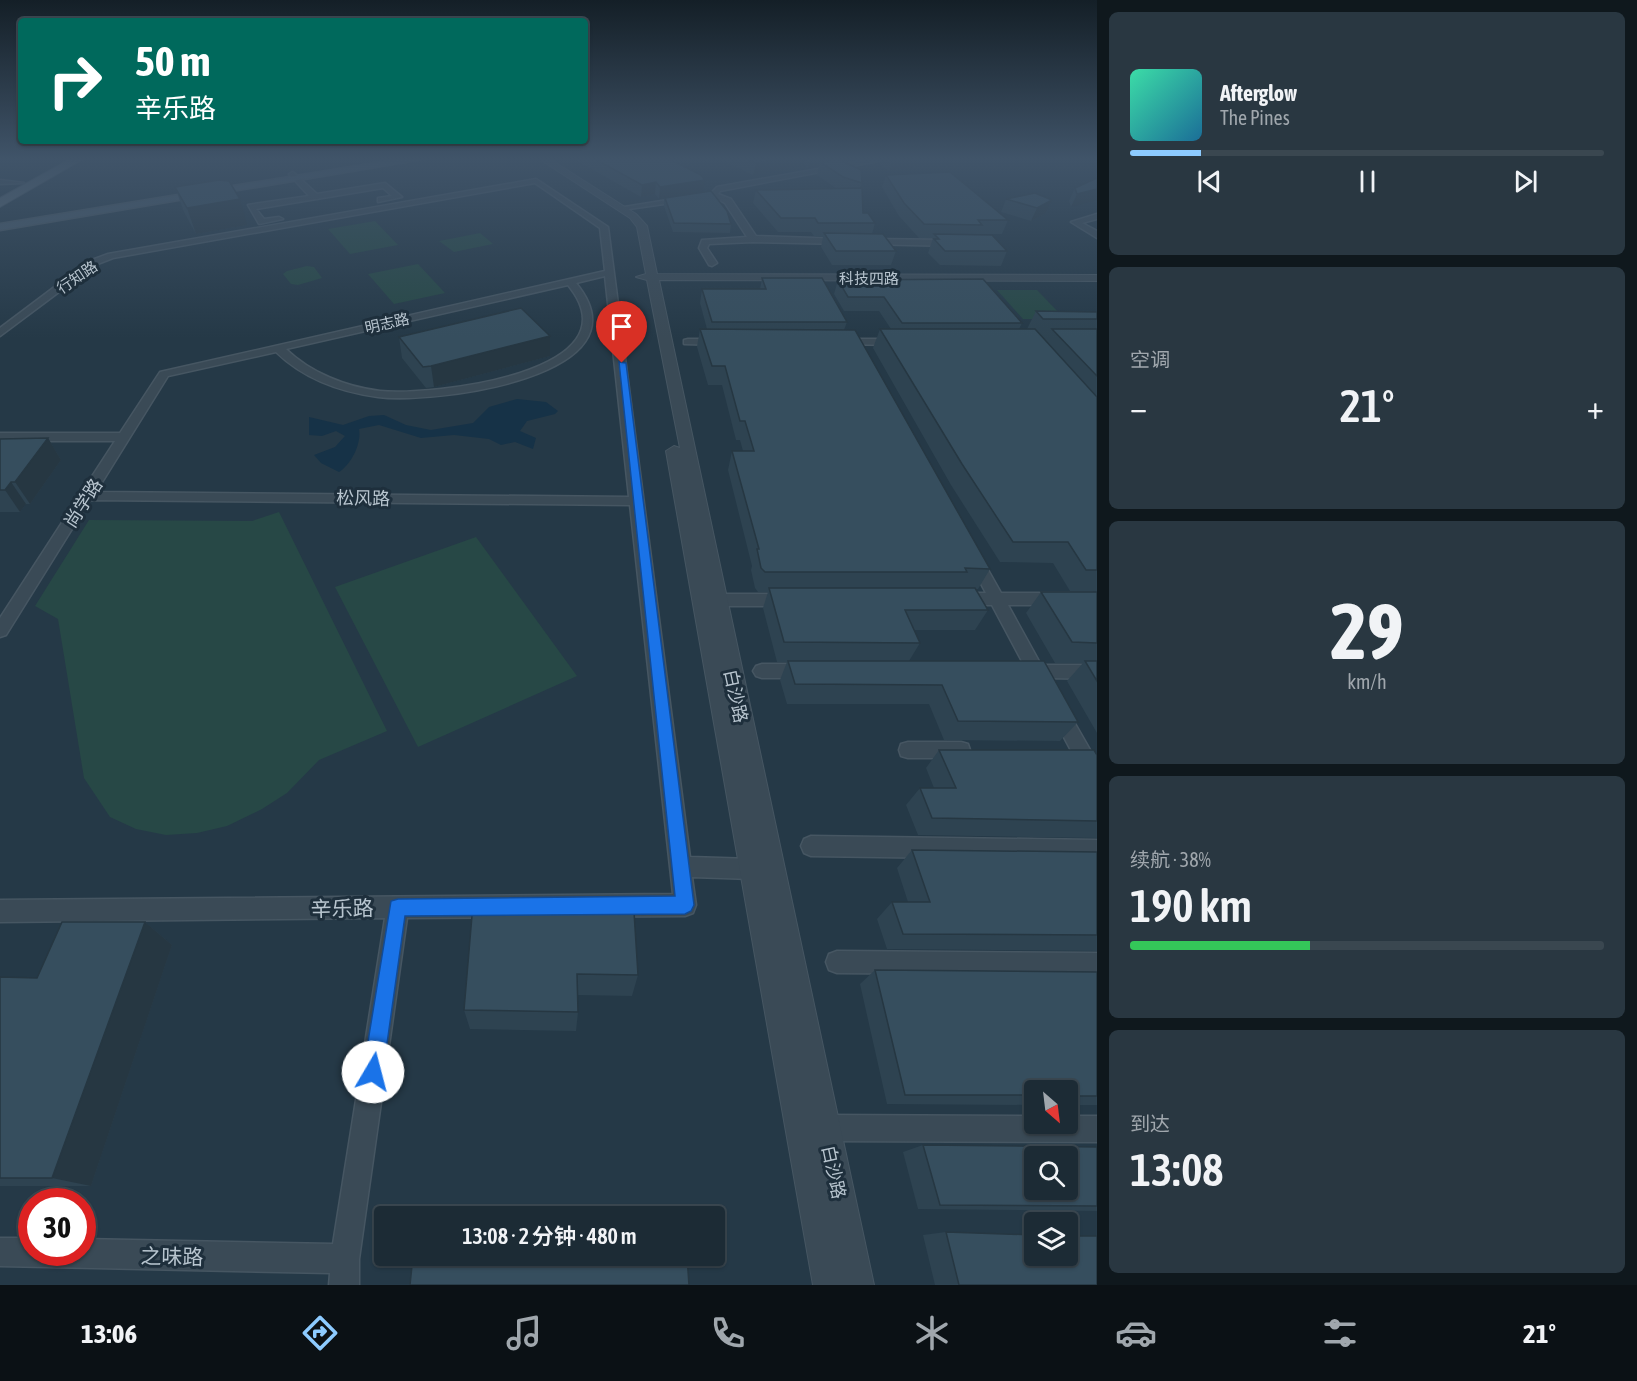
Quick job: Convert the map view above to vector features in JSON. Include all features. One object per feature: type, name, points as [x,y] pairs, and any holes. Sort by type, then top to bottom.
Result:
[{"type":"main road","points":[[1,222],[24,218]]},
{"type":"main road","points":[[1,222],[27,218]]},
{"type":"street","points":[[259,218],[262,222],[284,218]]},
{"type":"street","name":"行知路","points":[[0,333],[92,263],[111,256],[327,218]]},
{"type":"street","name":"行知路","points":[[591,218],[604,227],[611,272],[685,905]]},
{"type":"street","name":"白沙路","points":[[626,218],[633,226],[656,280],[709,600],[857,1285]]},
{"type":"street","name":"白沙路","points":[[633,218],[642,226],[656,280],[752,869],[830,1285]]},
{"type":"street","points":[[739,218],[753,239]]},
{"type":"street","points":[[1090,218],[1075,222],[1097,235]]},
{"type":"street","points":[[712,262],[703,248],[705,242],[753,239],[849,241]]},
{"type":"street","points":[[860,241],[968,243]]},
{"type":"street","name":"明志路","points":[[164,374],[611,272]]},
{"type":"street","points":[[656,280],[721,286],[745,280]]},
{"type":"street","name":"科技四路","points":[[745,280],[1097,281]]},
{"type":"street","name":"科技四路","points":[[745,280],[822,287],[979,287],[1097,281]]},
{"type":"street","points":[[278,348],[303,371],[327,381],[378,394],[429,395],[483,387],[548,365],[569,352],[586,333],[587,308],[570,281]]},
{"type":"street","points":[[829,342],[850,337],[911,342]]},
{"type":"street","points":[[850,337],[864,362]]},
{"type":"street","points":[[688,342],[735,342]]},
{"type":"street","name":"尚学路","points":[[0,631],[164,374]]},
{"type":"street","points":[[0,437],[125,437]]},
{"type":"street","name":"松风路","points":[[88,496],[638,501]]},
{"type":"street","points":[[968,548],[1051,696],[1089,751],[1097,780]]},
{"type":"street","points":[[938,599],[1097,599]]},
{"type":"street","points":[[709,600],[798,600]]},
{"type":"street","points":[[762,671],[822,671]]},
{"type":"street","points":[[1013,671],[1097,672]]},
{"type":"street","points":[[908,750],[977,750]]},
{"type":"street","points":[[1058,751],[1089,751]]},
{"type":"street","points":[[811,846],[1097,850]]},
{"type":"street","points":[[680,867],[752,869]]},
{"type":"street","name":"辛乐路","points":[[0,911],[685,905]]},
{"type":"street","points":[[345,1272],[398,908]]},
{"type":"street","points":[[837,962],[1097,964]]},
{"type":"street","points":[[824,1128],[1097,1129]]},
{"type":"street","name":"之味路","points":[[0,1252],[345,1272]]},
{"type":"green space","points":[[375,221],[398,245],[350,254],[328,229]]},
{"type":"green space","points":[[480,233],[493,244],[454,252],[439,241]]},
{"type":"green space","points":[[418,264],[445,293],[394,304],[368,274]]},
{"type":"green space","points":[[307,266],[314,267],[322,278],[298,285],[291,284],[283,274],[287,271]]},
{"type":"green space","points":[[997,290],[1037,290],[1065,319],[1023,319]]},
{"type":"green space","points":[[279,512],[387,731],[319,760],[287,793],[262,809],[227,826],[197,833],[166,835],[136,829],[110,817],[84,778],[58,619],[35,606],[89,520],[252,521]]},
{"type":"green space","points":[[476,537],[577,676],[418,747],[335,587]]},
{"type":"water","points":[[517,399],[546,402],[558,411],[555,414],[527,421],[520,431],[536,438],[533,449],[515,442],[501,445],[489,439],[454,435],[421,438],[379,425],[359,429],[359,441],[355,453],[339,472],[321,463],[314,455],[335,447],[345,436],[336,431],[322,436],[309,435],[309,417],[343,425],[369,416],[384,415],[406,425],[431,430],[473,423],[489,407]]},
{"type":"building","points":[[672,218],[729,218],[731,224],[674,223]]},
{"type":"building","points":[[781,218],[871,218],[875,223],[818,223],[815,218]]},
{"type":"building","points":[[918,218],[1006,218],[1008,220],[978,220],[982,225],[924,224]]},
{"type":"building","points":[[824,233],[883,234],[896,251],[836,251]]},
{"type":"building","points":[[934,234],[992,235],[1007,251],[945,251],[934,239],[939,239]]},
{"type":"building","points":[[762,278],[822,278],[847,322],[712,322],[702,289],[766,289]]},
{"type":"building","points":[[983,279],[1022,323],[902,323],[884,297],[848,297],[838,280]]},
{"type":"building","points":[[521,308],[550,336],[423,367],[399,337]]},
{"type":"building","points":[[1036,311],[1097,312],[1097,319],[1043,319]]},
{"type":"building","points":[[700,329],[855,330],[990,569],[965,568],[967,572],[765,572],[761,568],[757,549],[759,549],[732,451],[754,451],[745,421],[740,421],[725,366],[712,366]]},
{"type":"building","points":[[880,329],[1035,329],[1097,397],[1097,570],[1086,570],[1068,542],[1013,542],[962,464]]},
{"type":"building","points":[[1052,329],[1097,329],[1097,376]]},
{"type":"building","points":[[48,438],[15,482],[11,482],[5,490],[0,490],[0,439]]},
{"type":"building","points":[[769,588],[975,588],[988,610],[905,610],[920,643],[784,642]]},
{"type":"building","points":[[1041,592],[1097,592],[1097,643],[1072,642]]},
{"type":"building","points":[[788,661],[1044,661],[1078,722],[958,721],[942,685],[795,684]]},
{"type":"building","points":[[1085,661],[1097,661],[1097,681]]},
{"type":"building","points":[[939,750],[1094,750],[1097,755],[1097,821],[932,818],[920,788],[956,788]]},
{"type":"building","points":[[912,850],[1097,852],[1097,935],[903,934],[892,902],[930,902]]},
{"type":"building","points":[[473,904],[494,904],[493,911],[634,912],[638,975],[577,974],[578,1012],[464,1010]]},
{"type":"building","points":[[62,922],[145,922],[52,1178],[0,1178],[0,977],[37,978]]},
{"type":"building","points":[[875,970],[1097,972],[1097,1096],[1078,1096],[1078,1080],[1024,1080],[1024,1095],[905,1095]]},
{"type":"building","points":[[923,1145],[1024,1146],[1024,1200],[1078,1200],[1078,1147],[1097,1147],[1097,1206],[940,1205]]},
{"type":"building","points":[[946,1232],[1024,1235],[1024,1266],[1078,1266],[1078,1236],[1097,1236],[1097,1285],[959,1285]]},
{"type":"building","points":[[412,1266],[688,1266],[689,1285],[410,1285]]},
{"type":"route","points":[[373,1072],[398,908],[685,905],[622,363]]}]
